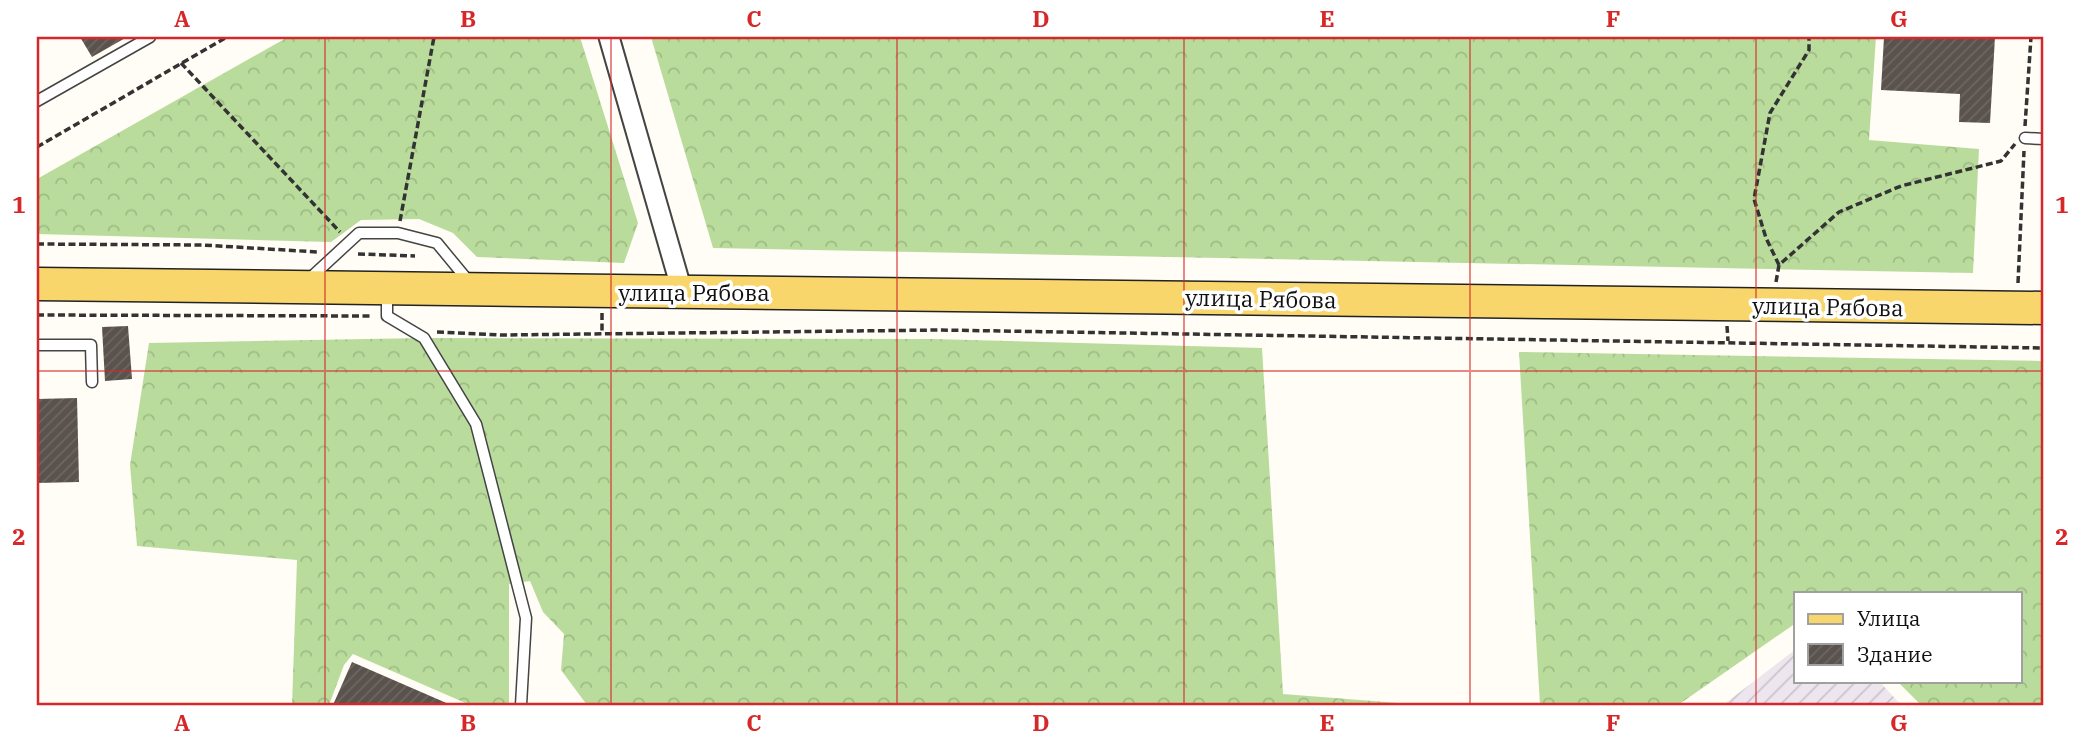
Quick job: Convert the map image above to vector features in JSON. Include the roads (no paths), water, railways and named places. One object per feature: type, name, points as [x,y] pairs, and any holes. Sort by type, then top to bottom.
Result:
[{"type":"main road","points":[[37,284],[301,288],[387,302]]},
{"type":"main road","name":"улица Рябова","points":[[387,302],[477,292],[682,291],[2044,308]]},
{"type":"street","points":[[609,37],[682,291]]},
{"type":"lane","points":[[37,100],[150,37]]},
{"type":"lane","points":[[2025,135],[2044,139]]},
{"type":"lane","points":[[301,288],[359,233],[398,233],[437,243],[477,292]]},
{"type":"lane","points":[[387,302],[424,338],[476,424],[526,618],[522,705]]},
{"type":"lane","points":[[37,345],[91,345],[92,382]]}]
